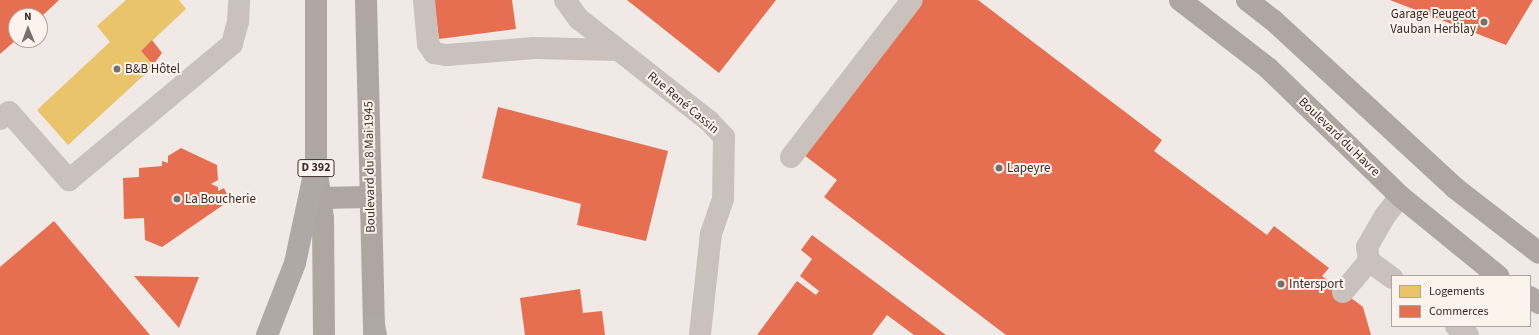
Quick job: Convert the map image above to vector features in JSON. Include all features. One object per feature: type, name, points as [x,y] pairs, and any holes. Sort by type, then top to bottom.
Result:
[{"type":"highway","points":[[267,335],[295,263],[316,165]]},
{"type":"main road","name":"D 392","points":[[316,0],[316,165],[323,218],[324,335]]},
{"type":"main road","name":"Boulevard du 8 Mai 1945","points":[[366,0],[375,332]]},
{"type":"main road","name":"Boulevard du Havre","points":[[1180,0],[1268,68],[1400,196],[1497,275]]},
{"type":"main road","points":[[1247,0],[1279,26],[1455,188],[1539,253]]},
{"type":"main road","points":[[320,198],[371,197]]},
{"type":"street","points":[[0,119],[9,112],[69,180],[232,44],[238,22],[239,0]]},
{"type":"street","points":[[424,0],[428,44],[434,53],[447,55],[534,48],[618,50]]},
{"type":"street","name":"Rue René Cassin","points":[[565,0],[579,19],[709,121],[724,137],[723,199],[711,233],[700,335]]},
{"type":"street","points":[[791,157],[912,0]]},
{"type":"street","points":[[1391,277],[1369,261],[1367,247],[1385,216],[1400,196]]},
{"type":"street","points":[[1343,292],[1369,261]]},
{"type":"street","points":[[1457,327],[1468,335]]},
{"type":"building: Logements","points":[[126,0],[179,0],[186,9],[141,51],[154,66],[68,145],[37,110],[110,42],[97,26]]},
{"type":"building: Commerces","points":[[0,0],[59,0],[48,10],[48,8],[8,8],[8,47],[0,54]]},
{"type":"building: Commerces","points":[[434,0],[512,0],[516,29],[439,39]]},
{"type":"building: Commerces","points":[[627,0],[776,0],[719,73]]},
{"type":"building: Commerces","name":"Lapeyre","points":[[921,0],[978,0],[1162,140],[1154,151],[1267,235],[1274,226],[1329,268],[1322,276],[1363,307],[1371,335],[1006,335],[824,197],[837,180],[804,155]]},
{"type":"building: Commerces","name":"Garage Peugeot Vauban Herblay","points":[[1390,0],[1533,0],[1506,45]]},
{"type":"building: Commerces","points":[[152,40],[162,53],[153,65],[141,51]]},
{"type":"building: Commerces","points":[[498,107],[668,151],[646,241],[577,225],[581,204],[482,178]]},
{"type":"building: Commerces","points":[[181,148],[217,165],[218,180],[211,184],[218,187],[218,191],[224,188],[227,194],[222,196],[226,203],[162,247],[145,240],[144,218],[124,219],[123,178],[139,177],[139,168],[162,166],[162,161],[168,163],[168,156]]},
{"type":"building: Commerces","points":[[54,221],[150,335],[0,335],[0,267]]},
{"type":"building: Commerces","points":[[812,235],[946,335],[914,335],[887,315],[872,335],[757,335],[797,281],[816,295],[819,291],[800,276],[812,259],[801,250]]},
{"type":"building: Commerces","points":[[134,276],[199,277],[179,328]]},
{"type":"building: Commerces","points":[[580,289],[583,313],[602,311],[605,335],[525,335],[520,298]]},
{"type":"place","name":"Garage Peugeot Vauban Herblay","points":[[1484,22]]},
{"type":"place","name":"B&B Hôtel","points":[[117,69]]},
{"type":"place","name":"Lapeyre","points":[[999,168]]},
{"type":"place","name":"La Boucherie","points":[[177,199]]},
{"type":"place","name":"Intersport","points":[[1281,284]]}]
